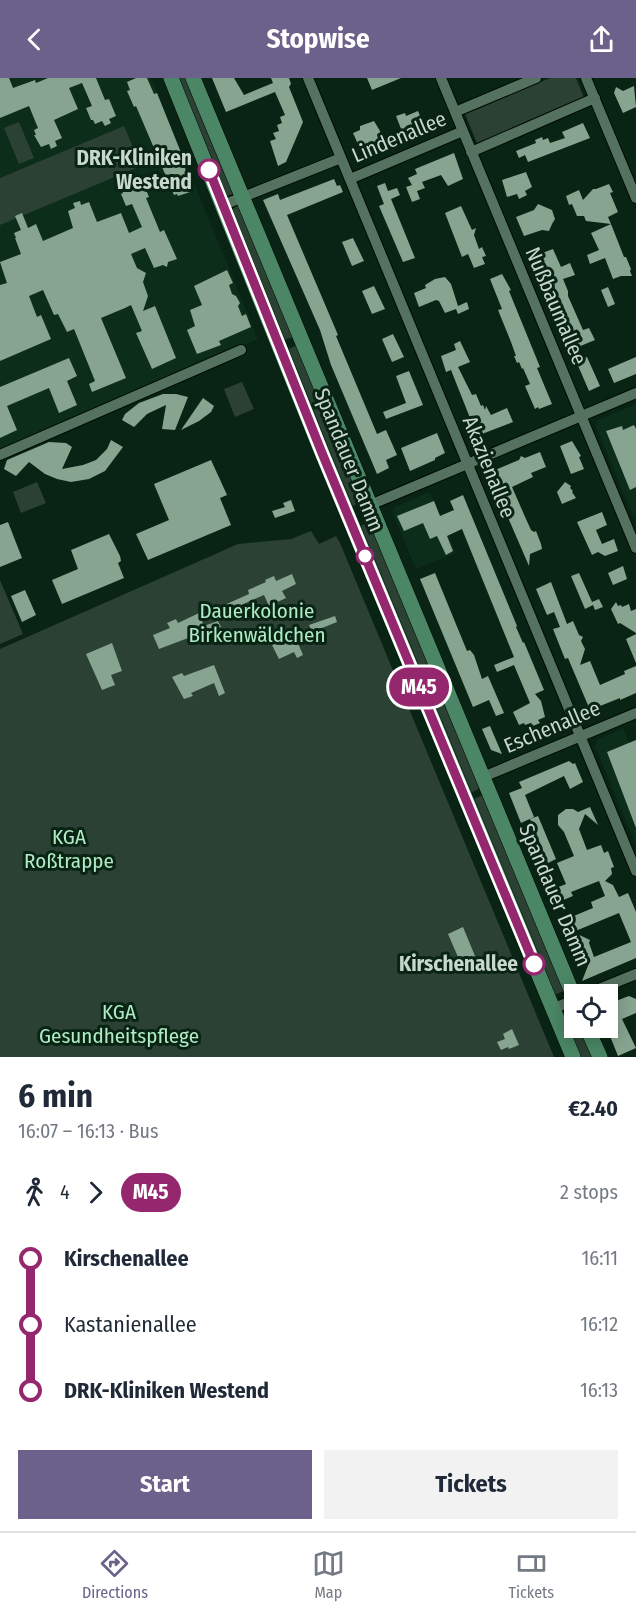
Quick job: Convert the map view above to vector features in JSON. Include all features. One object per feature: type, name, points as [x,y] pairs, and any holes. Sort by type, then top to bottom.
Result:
[{"type":"main road","name":"Spandauer Damm","points":[[171,78],[326,462],[573,1057]]},
{"type":"main road","name":"Spandauer Damm","points":[[193,78],[568,984]]},
{"type":"main road","points":[[591,1038],[600,1057]]},
{"type":"street","name":"Akazienallee","points":[[308,78],[636,871]]},
{"type":"street","name":"Nußbaumallee","points":[[441,78],[636,548]]},
{"type":"street","points":[[455,112],[536,78]]},
{"type":"street","points":[[588,79],[636,198]]},
{"type":"street","points":[[471,152],[595,98]]},
{"type":"street","name":"Lindenallee","points":[[350,179],[463,131]]},
{"type":"street","name":"Lindenallee","points":[[223,205],[341,158]]},
{"type":"street","points":[[0,455],[241,350]]},
{"type":"street","points":[[370,505],[636,393]]},
{"type":"street","name":"Eschenallee","points":[[483,777],[636,713]]},
{"type":"street","points":[[611,984],[636,974]]},
{"type":"street","points":[[552,1009],[564,1003]]},
{"type":"shaded area","points":[[0,78],[151,78],[258,339],[0,450]]},
{"type":"shaded area","points":[[636,404],[636,515],[633,516],[596,427],[598,420]]},
{"type":"shaded area","points":[[430,492],[456,553],[416,569],[392,512],[394,507]]},
{"type":"shaded area","points":[[623,728],[634,753],[636,752],[636,846],[595,746],[597,740]]},
{"type":"green space","points":[[176,78],[188,78],[234,193],[226,197]]},
{"type":"green space","points":[[550,78],[576,78],[584,98],[477,143],[465,114]]},
{"type":"green space","points":[[19,122],[34,158],[19,164],[4,128]]},
{"type":"green space","points":[[124,126],[141,166],[0,225],[0,178]]},
{"type":"green space","points":[[239,205],[293,337],[284,340],[231,210]]},
{"type":"green space","points":[[297,345],[362,502],[350,507],[287,350]]},
{"type":"green space","points":[[242,382],[254,409],[235,417],[224,389]]},
{"type":"green space","points":[[37,482],[46,503],[21,513],[13,492]]},
{"type":"green space","points":[[372,521],[482,787],[469,794],[358,527]]},
{"type":"green space","points":[[311,531],[319,544],[336,536],[340,543],[554,1057],[0,1057],[0,649],[238,544],[291,539]]},
{"type":"green space","points":[[0,580],[23,634],[0,644]]},
{"type":"green space","points":[[485,794],[564,985],[564,991],[552,996],[471,800]]},
{"type":"green space","points":[[570,1038],[586,1038],[594,1057],[578,1057]]},
{"type":"building","points":[[0,78],[9,78],[13,88],[48,78],[96,78],[105,100],[109,99],[116,116],[109,119],[111,123],[105,126],[102,121],[95,124],[86,108],[92,106],[82,83],[69,88],[78,109],[54,120],[62,138],[55,141],[57,146],[51,149],[49,144],[41,147],[34,135],[36,135],[34,130],[38,128],[29,106],[0,118]]},
{"type":"building","points":[[136,78],[147,78],[154,94],[157,93],[186,165],[184,166],[193,187],[189,189],[190,192],[174,195],[136,106],[134,107],[127,91],[130,90],[127,82]]},
{"type":"building","points":[[212,78],[234,78],[244,95],[273,83],[271,78],[289,78],[291,84],[289,87],[303,122],[286,162],[278,166],[270,141],[276,139],[273,133],[279,131],[277,125],[282,123],[280,117],[285,115],[275,92],[226,112]]},
{"type":"building","points":[[367,78],[401,78],[372,90]]},
{"type":"building","points":[[634,86],[636,107],[623,113],[614,93],[616,87],[623,91]]},
{"type":"building","points":[[418,111],[426,130],[405,139],[396,116],[405,113],[406,116]]},
{"type":"building","points":[[374,121],[380,131],[383,144],[370,152],[370,150],[362,153],[353,133],[360,130],[360,126]]},
{"type":"building","points":[[583,123],[590,138],[528,162],[525,155],[519,158],[516,151],[536,143],[535,140],[542,137],[543,140],[548,138],[550,143],[565,138],[562,132]]},
{"type":"building","points":[[454,153],[463,179],[448,186],[441,175],[422,182],[425,188],[417,191],[420,199],[412,202],[406,187],[412,185],[408,178],[417,174],[415,169]]},
{"type":"building","points":[[526,172],[532,187],[525,191],[527,195],[519,199],[517,194],[507,197],[502,180]]},
{"type":"building","points":[[133,178],[135,182],[142,180],[149,197],[146,198],[160,232],[164,230],[177,259],[168,262],[167,267],[163,265],[154,268],[145,248],[131,254],[137,268],[146,273],[143,282],[148,296],[143,311],[155,306],[176,358],[152,369],[136,333],[142,331],[131,305],[101,318],[126,378],[92,392],[89,384],[95,381],[74,329],[67,332],[58,314],[54,315],[43,290],[29,296],[37,317],[41,315],[51,339],[0,361],[0,285],[7,283],[0,262],[21,254],[14,233],[21,230],[15,216],[22,213],[28,228],[36,224],[43,241],[73,228],[68,211],[75,208],[73,203],[80,201],[81,205],[89,202],[97,222],[121,213],[129,233],[142,227],[132,204],[126,206],[121,194],[123,193],[121,188],[129,185],[127,181]]},
{"type":"building","points":[[334,179],[343,192],[287,215],[377,434],[386,430],[397,455],[386,460],[389,468],[377,474],[331,365],[320,330],[263,200],[278,194],[280,200]]},
{"type":"building","points":[[385,183],[388,191],[397,188],[400,195],[391,199],[415,258],[403,262],[379,206],[384,204],[377,186]]},
{"type":"building","points":[[609,184],[613,192],[610,193],[618,212],[608,217],[611,224],[586,221],[584,216],[577,216],[566,196],[579,190],[583,200],[593,189]]},
{"type":"building","points":[[538,204],[552,210],[555,219],[549,231],[542,230],[524,236],[516,217],[534,210]]},
{"type":"building","points":[[461,206],[472,230],[476,228],[474,235],[479,249],[482,247],[486,256],[482,257],[485,264],[474,268],[468,254],[462,257],[445,213]]},
{"type":"building","points":[[611,224],[632,276],[613,279],[605,258],[590,264],[587,255],[599,250],[591,233]]},
{"type":"building","points":[[353,238],[364,261],[352,266],[342,242]]},
{"type":"building","points":[[553,249],[561,267],[570,263],[575,275],[563,279],[568,296],[583,330],[589,328],[595,340],[578,347],[569,327],[562,329],[534,256]]},
{"type":"building","points":[[227,270],[233,283],[229,285],[232,294],[236,296],[240,303],[238,306],[242,316],[246,314],[251,327],[219,341],[221,345],[197,354],[187,330],[195,326],[190,310],[202,305],[194,286]]},
{"type":"building","points":[[502,274],[511,290],[509,291],[540,367],[537,368],[552,404],[539,409],[538,407],[535,409],[525,386],[530,384],[523,368],[519,362],[517,363],[498,310],[502,309],[490,279]]},
{"type":"building","points":[[445,277],[451,284],[458,306],[467,302],[469,309],[458,314],[456,309],[445,313],[439,301],[436,300],[419,307],[414,293],[426,288],[425,285],[435,279]]},
{"type":"building","points":[[374,286],[385,309],[372,314],[362,291]]},
{"type":"building","points":[[608,287],[615,304],[608,307],[601,290]]},
{"type":"building","points":[[393,334],[404,357],[392,362],[382,339]]},
{"type":"building","points":[[460,341],[470,362],[458,367],[472,395],[476,394],[481,406],[483,405],[485,410],[486,406],[491,415],[507,408],[513,422],[474,437],[481,420],[472,423],[451,370],[446,372],[441,356],[456,350],[454,344]]},
{"type":"building","points":[[587,357],[600,386],[589,391],[576,361]]},
{"type":"building","points":[[636,357],[636,374],[614,383],[608,369]]},
{"type":"building","points":[[69,358],[77,376],[67,381],[77,405],[59,413],[49,388],[7,406],[17,430],[0,438],[0,387]]},
{"type":"building","points":[[409,371],[423,405],[386,419],[383,412],[406,403],[396,376]]},
{"type":"building","points":[[163,394],[188,397],[175,430],[162,429],[166,405],[147,414],[134,427],[122,420],[125,414],[139,403]]},
{"type":"building","points":[[203,398],[214,406],[211,412],[181,430]]},
{"type":"building","points":[[634,425],[636,429],[636,487],[630,490],[606,431],[622,426],[623,430]]},
{"type":"building","points":[[437,433],[445,453],[410,471],[401,448]]},
{"type":"building","points":[[111,440],[123,447],[105,471],[89,479],[71,482],[57,479],[45,474],[29,462],[16,476],[4,469],[7,460],[49,442],[66,443],[72,447],[62,469],[83,465],[96,460],[107,449]]},
{"type":"building","points":[[572,441],[581,456],[579,457],[584,469],[571,474],[560,446]]},
{"type":"building","points":[[540,452],[546,467],[531,473],[533,477],[512,487],[531,530],[536,531],[541,544],[542,549],[530,554],[529,566],[488,473],[519,460],[521,456],[525,458]]},
{"type":"building","points":[[211,460],[227,495],[220,498],[231,525],[148,560],[136,534],[169,520],[154,484]]},
{"type":"building","points":[[565,482],[571,486],[576,498],[562,504],[557,492]]},
{"type":"building","points":[[463,495],[544,690],[535,694],[541,701],[545,717],[533,726],[531,723],[519,725],[513,712],[530,703],[514,665],[497,672],[494,665],[514,657],[462,529],[447,536],[453,551],[446,555],[437,536],[430,539],[423,523],[404,531],[397,516],[434,501],[440,516],[454,510],[450,501]]},
{"type":"building","points":[[291,500],[295,511],[275,518],[272,511],[285,507],[283,503]]},
{"type":"building","points":[[602,512],[607,525],[596,530],[602,544],[614,539],[618,551],[605,556],[598,552],[592,555],[577,522]]},
{"type":"building","points":[[8,522],[22,558],[0,567],[0,525]]},
{"type":"building","points":[[109,534],[120,556],[121,561],[118,563],[124,578],[62,604],[52,580],[78,569],[71,550]]},
{"type":"building","points":[[623,566],[627,579],[613,585],[608,573]]},
{"type":"building","points":[[435,573],[467,651],[470,650],[474,655],[482,679],[488,676],[504,713],[496,716],[489,700],[473,707],[420,579]]},
{"type":"building","points":[[579,573],[592,602],[599,599],[603,607],[595,610],[593,605],[585,609],[571,576]]},
{"type":"building","points":[[292,574],[296,584],[282,591],[286,598],[269,606],[264,595],[241,605],[246,614],[237,618],[234,608],[223,613],[220,607],[249,594],[248,590],[266,582],[265,580],[274,576],[276,581]]},
{"type":"building","points":[[551,582],[567,624],[573,621],[579,635],[583,637],[581,641],[585,649],[580,665],[590,661],[600,685],[625,674],[624,671],[636,666],[636,693],[590,710],[553,629],[560,627],[554,612],[547,615],[536,589]]},
{"type":"building","points":[[25,590],[36,615],[22,622],[11,596]]},
{"type":"building","points":[[616,602],[622,607],[629,604],[631,611],[636,609],[636,633],[618,624],[611,609]]},
{"type":"building","points":[[199,613],[204,626],[218,621],[221,627],[197,639],[196,635],[159,649],[153,635],[170,628],[167,623],[176,619],[178,623]]},
{"type":"building","points":[[335,616],[337,622],[312,632],[309,625]]},
{"type":"building","points":[[294,634],[303,655],[297,658],[294,652],[279,659],[272,645]]},
{"type":"building","points":[[636,634],[636,663],[626,639]]},
{"type":"building","points":[[112,643],[122,671],[111,675],[115,685],[102,690],[86,654]]},
{"type":"building","points":[[214,665],[225,693],[219,696],[214,683],[191,693],[193,696],[184,699],[172,677],[182,673],[184,676]]},
{"type":"building","points":[[490,726],[502,754],[491,750],[482,729]]},
{"type":"building","points":[[636,740],[636,828],[607,752]]},
{"type":"building","points":[[569,761],[575,763],[583,782],[570,789],[564,776],[525,795],[534,817],[521,823],[509,793],[522,788],[519,782]]},
{"type":"building","points":[[590,807],[598,825],[585,814],[579,829],[587,850],[601,845],[604,853],[608,851],[614,867],[611,868],[612,874],[605,881],[613,885],[619,897],[628,893],[636,912],[636,958],[582,981],[589,963],[580,967],[564,920],[593,908],[591,902],[605,896],[599,881],[571,892],[573,896],[556,903],[551,890],[566,884],[557,863],[574,856],[564,832],[558,825],[558,815],[566,809],[578,812]],"holes":[[[619,913],[631,942],[594,957],[590,940],[573,932]]]},
{"type":"building","points":[[538,816],[556,859],[548,863],[530,819]]},
{"type":"building","points":[[463,927],[475,956],[464,960],[462,956],[458,957],[448,934]]},
{"type":"building","points":[[629,996],[636,999],[636,1013],[622,1019],[636,1048],[618,1056],[611,1038],[618,1038],[618,1000]]},
{"type":"building","points":[[512,1029],[519,1045],[501,1050],[497,1042],[505,1039],[503,1034]]},
{"type":"bus line","name":"M45","points":[[209,170],[322,453],[534,964]]},
{"type":"place","name":"DRK-Kliniken Westend","points":[[209,170]]},
{"type":"place","name":"Kirschenallee","points":[[534,964]]},
{"type":"park label","name":"Dauerkolonie Birkenwäldchen","points":[[257,623]]},
{"type":"park label","name":"KGA Roßtrappe","points":[[69,849]]},
{"type":"park label","name":"KGA Gesundheitspflege","points":[[119,1024]]}]
